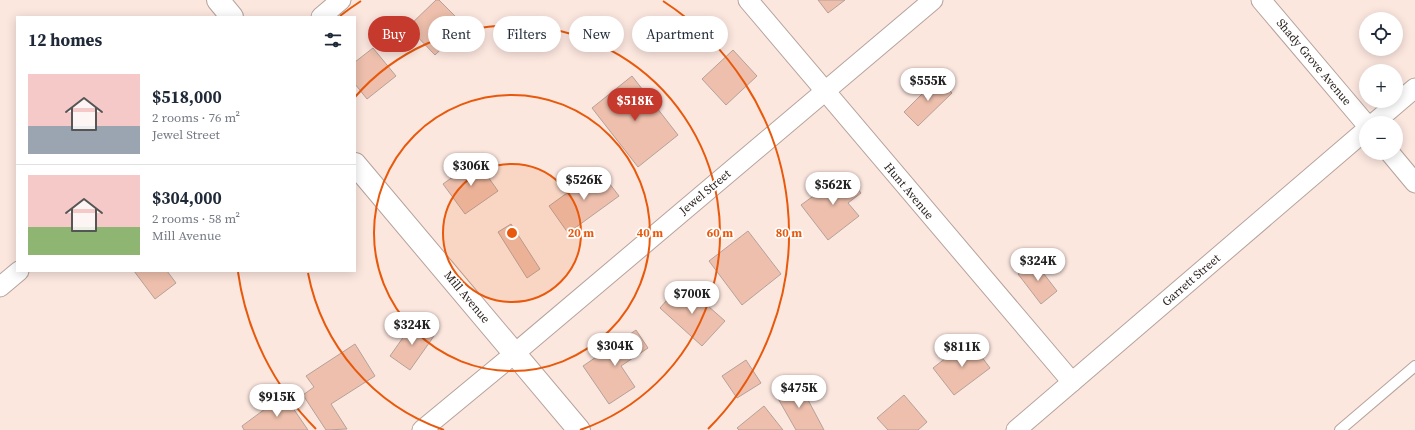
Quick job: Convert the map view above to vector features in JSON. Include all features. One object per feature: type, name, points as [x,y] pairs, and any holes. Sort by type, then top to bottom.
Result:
[{"type":"street","points":[[218,0],[231,16]]},
{"type":"street","points":[[322,16],[341,0]]},
{"type":"street","name":"Hunt Avenue","points":[[748,0],[1072,382]]},
{"type":"street","name":"Jewel Street","points":[[422,430],[933,0]]},
{"type":"street","name":"Shady Grove Avenue","points":[[1262,0],[1359,116]]},
{"type":"street","points":[[1382,116],[1415,88]]},
{"type":"street","name":"Garrett Street","points":[[1016,430],[1359,136]]},
{"type":"street","points":[[1396,160],[1415,183]]},
{"type":"street","name":"Mill Avenue","points":[[356,165],[579,430]]},
{"type":"street","points":[[0,287],[18,272]]},
{"type":"lane","points":[[1340,430],[1415,366]]},
{"type":"building","points":[[436,0],[439,0],[455,16],[428,16],[428,48],[420,39],[419,16]]},
{"type":"building","points":[[818,0],[845,0],[828,13]]},
{"type":"building","points":[[733,50],[757,76],[726,105],[702,79]]},
{"type":"building","points":[[368,52],[376,52],[396,76],[367,99],[356,85],[356,61]]},
{"type":"building","points":[[632,76],[678,135],[638,167],[592,108]]},
{"type":"building","points":[[938,78],[952,93],[918,126],[904,112]]},
{"type":"building","points":[[476,160],[498,191],[465,214],[443,184]]},
{"type":"building","points":[[599,170],[619,196],[568,233],[549,206]]},
{"type":"building","points":[[845,173],[861,193],[848,203],[859,216],[828,240],[801,205]]},
{"type":"building","points":[[511,224],[540,269],[527,278],[498,232]]},
{"type":"building","points":[[748,231],[781,274],[742,305],[709,261]]},
{"type":"building","points":[[1034,261],[1057,291],[1041,304],[1018,274]]},
{"type":"building","points":[[135,272],[168,272],[176,283],[155,299]]},
{"type":"building","points":[[682,283],[725,321],[702,346],[660,308]]},
{"type":"building","points":[[414,322],[434,336],[410,370],[390,356]]},
{"type":"building","points":[[636,330],[648,348],[621,366],[635,387],[609,404],[583,366]]},
{"type":"building","points":[[969,340],[990,368],[954,395],[933,368]]},
{"type":"building","points":[[355,344],[375,376],[331,404],[347,429],[326,430],[303,395],[314,387],[306,376]]},
{"type":"building","points":[[746,360],[761,383],[737,398],[722,376]]},
{"type":"building","points":[[799,383],[824,430],[796,430],[776,395]]},
{"type":"building","points":[[284,395],[308,430],[244,430],[242,426]]},
{"type":"building","points":[[904,395],[927,422],[918,430],[888,430],[877,418]]},
{"type":"building","points":[[764,406],[783,430],[739,430],[737,428]]}]
